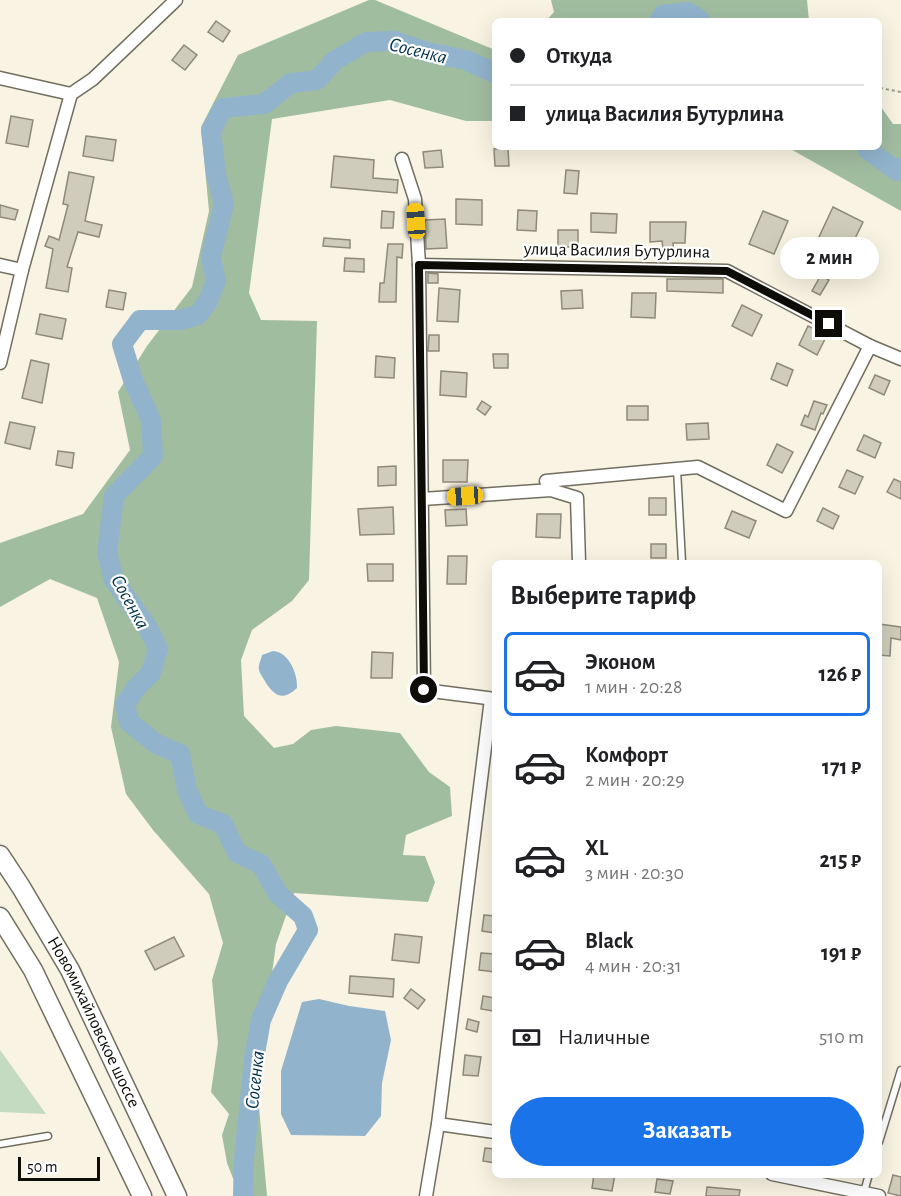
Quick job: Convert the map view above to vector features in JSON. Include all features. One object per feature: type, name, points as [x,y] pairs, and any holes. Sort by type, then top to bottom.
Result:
[{"type":"main road","name":"Новомихайловское шоссе","points":[[0,855],[70,970],[177,1196]]},
{"type":"main road","name":"Новомихайловское шоссе","points":[[0,917],[33,970],[142,1196]]},
{"type":"street","points":[[0,363],[22,270],[71,94],[93,79],[176,0]]},
{"type":"street","points":[[0,78],[71,94]]},
{"type":"street","points":[[402,159],[414,199],[419,265],[424,690],[492,699]]},
{"type":"street","points":[[0,265],[22,270]]},
{"type":"street","name":"улица Василия Бутурлина","points":[[419,265],[727,271],[901,360]]},
{"type":"street","points":[[546,481],[698,467],[786,511],[870,346]]},
{"type":"street","points":[[423,499],[552,490],[577,498],[579,560]]},
{"type":"street","points":[[426,1196],[438,1124],[492,707]]},
{"type":"street","points":[[438,1124],[492,1131]]},
{"type":"street","points":[[792,1178],[879,1196]]},
{"type":"lane","points":[[677,469],[682,560]]},
{"type":"lane","points":[[882,1132],[901,1070]]},
{"type":"lane","points":[[0,1144],[48,1136]]},
{"type":"lane","points":[[864,1192],[868,1178]]},
{"type":"path","points":[[882,88],[901,92]]},
{"type":"green space","points":[[369,0],[375,0],[492,49],[492,121],[466,121],[390,100],[272,119],[249,293],[261,320],[317,321],[309,580],[292,601],[252,630],[241,660],[244,716],[274,748],[293,744],[311,730],[336,726],[400,733],[429,772],[450,787],[452,816],[406,835],[403,855],[425,856],[435,882],[428,902],[294,893],[276,944],[257,1085],[267,1196],[240,1196],[227,1163],[222,1135],[229,1114],[211,1092],[218,1043],[212,980],[223,943],[209,894],[153,830],[126,794],[111,727],[119,662],[97,598],[50,579],[0,607],[0,543],[83,514],[130,450],[118,392],[147,346],[192,287],[209,211],[201,127],[238,55]]},
{"type":"green space","points":[[551,0],[807,0],[809,18],[549,18],[554,12]]},
{"type":"green space","points":[[882,108],[893,124],[901,124],[901,211],[792,150],[882,150]]},
{"type":"green space","points":[[0,1050],[46,1114],[0,1112]]},
{"type":"water","points":[[273,651],[279,652],[288,659],[296,676],[297,688],[284,696],[273,692],[259,670],[262,655]]},
{"type":"water","points":[[319,999],[385,1011],[391,1040],[382,1083],[381,1116],[365,1136],[291,1135],[281,1114],[281,1071],[302,1002]]},
{"type":"building","points":[[216,21],[230,31],[223,42],[208,32]]},
{"type":"building","points":[[184,45],[197,55],[185,70],[172,60]]},
{"type":"building","points":[[11,116],[33,120],[28,147],[6,143]]},
{"type":"building","points":[[86,136],[116,140],[113,161],[83,156]]},
{"type":"building","points":[[441,150],[443,167],[425,168],[423,152]]},
{"type":"building","points":[[494,150],[508,150],[509,166],[495,166]]},
{"type":"building","points":[[334,156],[374,160],[373,178],[398,180],[397,193],[331,187]]},
{"type":"building","points":[[566,170],[579,171],[577,194],[564,193]]},
{"type":"building","points":[[69,172],[94,177],[85,221],[102,225],[99,237],[78,232],[67,267],[72,268],[68,292],[46,288],[53,249],[45,246],[49,236],[59,240],[68,205],[63,204]]},
{"type":"building","points":[[456,199],[482,200],[482,225],[456,224]]},
{"type":"building","points":[[0,205],[18,210],[15,220],[0,217]]},
{"type":"building","points":[[833,207],[863,222],[849,251],[819,237]]},
{"type":"building","points":[[518,210],[537,211],[536,231],[517,230]]},
{"type":"building","points":[[382,211],[394,212],[393,228],[381,228]]},
{"type":"building","points":[[763,211],[788,221],[774,254],[749,244]]},
{"type":"building","points":[[591,213],[617,214],[616,233],[591,232]]},
{"type":"building","points":[[445,219],[447,248],[426,249],[425,220]]},
{"type":"building","points":[[650,222],[686,222],[685,243],[673,243],[674,255],[664,256],[662,241],[650,242]]},
{"type":"building","points":[[558,230],[578,230],[578,247],[558,247]]},
{"type":"building","points":[[324,238],[350,240],[350,248],[323,246]]},
{"type":"building","points":[[388,244],[403,244],[402,258],[397,257],[396,302],[379,302],[380,283],[384,283]]},
{"type":"building","points":[[345,258],[364,259],[364,272],[344,271]]},
{"type":"building","points":[[428,273],[438,274],[438,283],[428,283]]},
{"type":"building","points":[[821,275],[829,280],[820,295],[812,291]]},
{"type":"building","points":[[667,279],[723,279],[723,293],[667,291]]},
{"type":"building","points":[[439,288],[460,290],[458,322],[437,321]]},
{"type":"building","points":[[109,290],[126,293],[123,310],[106,307]]},
{"type":"building","points":[[582,290],[583,308],[562,309],[561,291]]},
{"type":"building","points":[[632,293],[656,293],[655,318],[631,317]]},
{"type":"building","points":[[742,305],[762,315],[752,336],[732,326]]},
{"type":"building","points":[[40,314],[66,319],[62,339],[36,334]]},
{"type":"building","points":[[808,326],[827,335],[817,355],[799,345]]},
{"type":"building","points":[[429,335],[439,335],[439,351],[428,351]]},
{"type":"building","points":[[493,354],[508,354],[508,368],[494,368]]},
{"type":"building","points":[[376,356],[395,358],[394,378],[375,377]]},
{"type":"building","points":[[31,360],[49,364],[42,403],[22,398]]},
{"type":"building","points":[[777,363],[793,370],[787,386],[771,379]]},
{"type":"building","points":[[441,371],[467,373],[466,397],[440,395]]},
{"type":"building","points":[[875,375],[890,381],[884,395],[869,388]]},
{"type":"building","points":[[482,401],[491,407],[485,415],[477,409]]},
{"type":"building","points":[[814,401],[827,405],[823,414],[821,413],[815,430],[801,425],[805,415],[808,417]]},
{"type":"building","points":[[627,406],[648,406],[648,420],[627,420]]},
{"type":"building","points":[[10,422],[35,427],[30,449],[5,443]]},
{"type":"building","points":[[708,423],[709,439],[687,440],[686,424]]},
{"type":"building","points":[[864,435],[881,443],[875,458],[857,450]]},
{"type":"building","points":[[777,444],[793,452],[782,473],[767,465]]},
{"type":"building","points":[[58,451],[74,453],[72,468],[56,465]]},
{"type":"building","points":[[443,460],[468,460],[467,482],[443,482]]},
{"type":"building","points":[[396,466],[396,485],[378,486],[378,467]]},
{"type":"building","points":[[847,470],[863,477],[855,494],[839,487]]},
{"type":"building","points":[[894,479],[901,482],[901,499],[887,492]]},
{"type":"building","points":[[649,498],[666,498],[666,515],[649,515]]},
{"type":"building","points":[[393,507],[394,534],[360,535],[358,509]]},
{"type":"building","points":[[823,508],[839,516],[833,529],[817,521]]},
{"type":"building","points":[[466,509],[467,525],[446,526],[445,510]]},
{"type":"building","points":[[732,511],[756,521],[749,538],[725,528]]},
{"type":"building","points":[[537,514],[561,514],[560,538],[536,537]]},
{"type":"building","points":[[651,544],[666,544],[666,558],[651,558]]},
{"type":"building","points":[[448,556],[467,556],[466,584],[447,584]]},
{"type":"building","points":[[367,564],[393,564],[393,581],[368,581]]},
{"type":"building","points":[[882,624],[901,627],[901,640],[891,638],[890,656],[882,655]]},
{"type":"building","points":[[372,652],[393,653],[392,678],[371,678]]},
{"type":"building","points":[[484,915],[492,916],[492,933],[482,931]]},
{"type":"building","points":[[395,934],[422,937],[419,963],[392,960]]},
{"type":"building","points":[[174,937],[184,956],[155,970],[145,951]]},
{"type":"building","points":[[481,953],[492,954],[492,972],[479,970]]},
{"type":"building","points":[[350,976],[394,979],[393,997],[349,993]]},
{"type":"building","points":[[411,989],[425,1000],[418,1009],[404,998]]},
{"type":"building","points":[[483,996],[492,998],[492,1011],[481,1009]]},
{"type":"building","points":[[468,1019],[479,1022],[477,1032],[466,1029]]},
{"type":"building","points":[[465,1055],[481,1057],[478,1076],[463,1075]]},
{"type":"building","points":[[485,1148],[492,1149],[492,1162],[483,1161]]},
{"type":"building","points":[[893,1175],[901,1177],[901,1196],[888,1193]]},
{"type":"building","points":[[593,1178],[614,1178],[612,1191],[592,1188]]},
{"type":"building","points":[[657,1179],[673,1181],[670,1194],[655,1192]]},
{"type":"building","points":[[707,1187],[740,1190],[739,1196],[706,1196]]},
{"type":"waterway","name":"Сосенка","points":[[661,18],[663,15],[688,12],[697,18]]},
{"type":"waterway","name":"Сосенка","points":[[243,1196],[244,1160],[254,1059],[261,1020],[278,981],[308,930],[303,916],[278,894],[261,864],[237,853],[223,824],[198,814],[187,790],[180,754],[155,743],[129,722],[125,704],[136,688],[151,673],[158,649],[148,628],[114,580],[107,552],[114,496],[153,456],[151,420],[133,380],[122,344],[140,320],[180,320],[198,315],[208,301],[216,281],[211,257],[224,204],[216,174],[211,131],[223,108],[264,104],[291,83],[317,80],[334,61],[366,42],[394,41],[427,52],[466,60],[492,72]]},
{"type":"waterway","name":"Сосенка","points":[[868,150],[897,171],[901,168]]},
{"type":"route","points":[[424,690],[419,265],[727,271],[829,324]]}]
